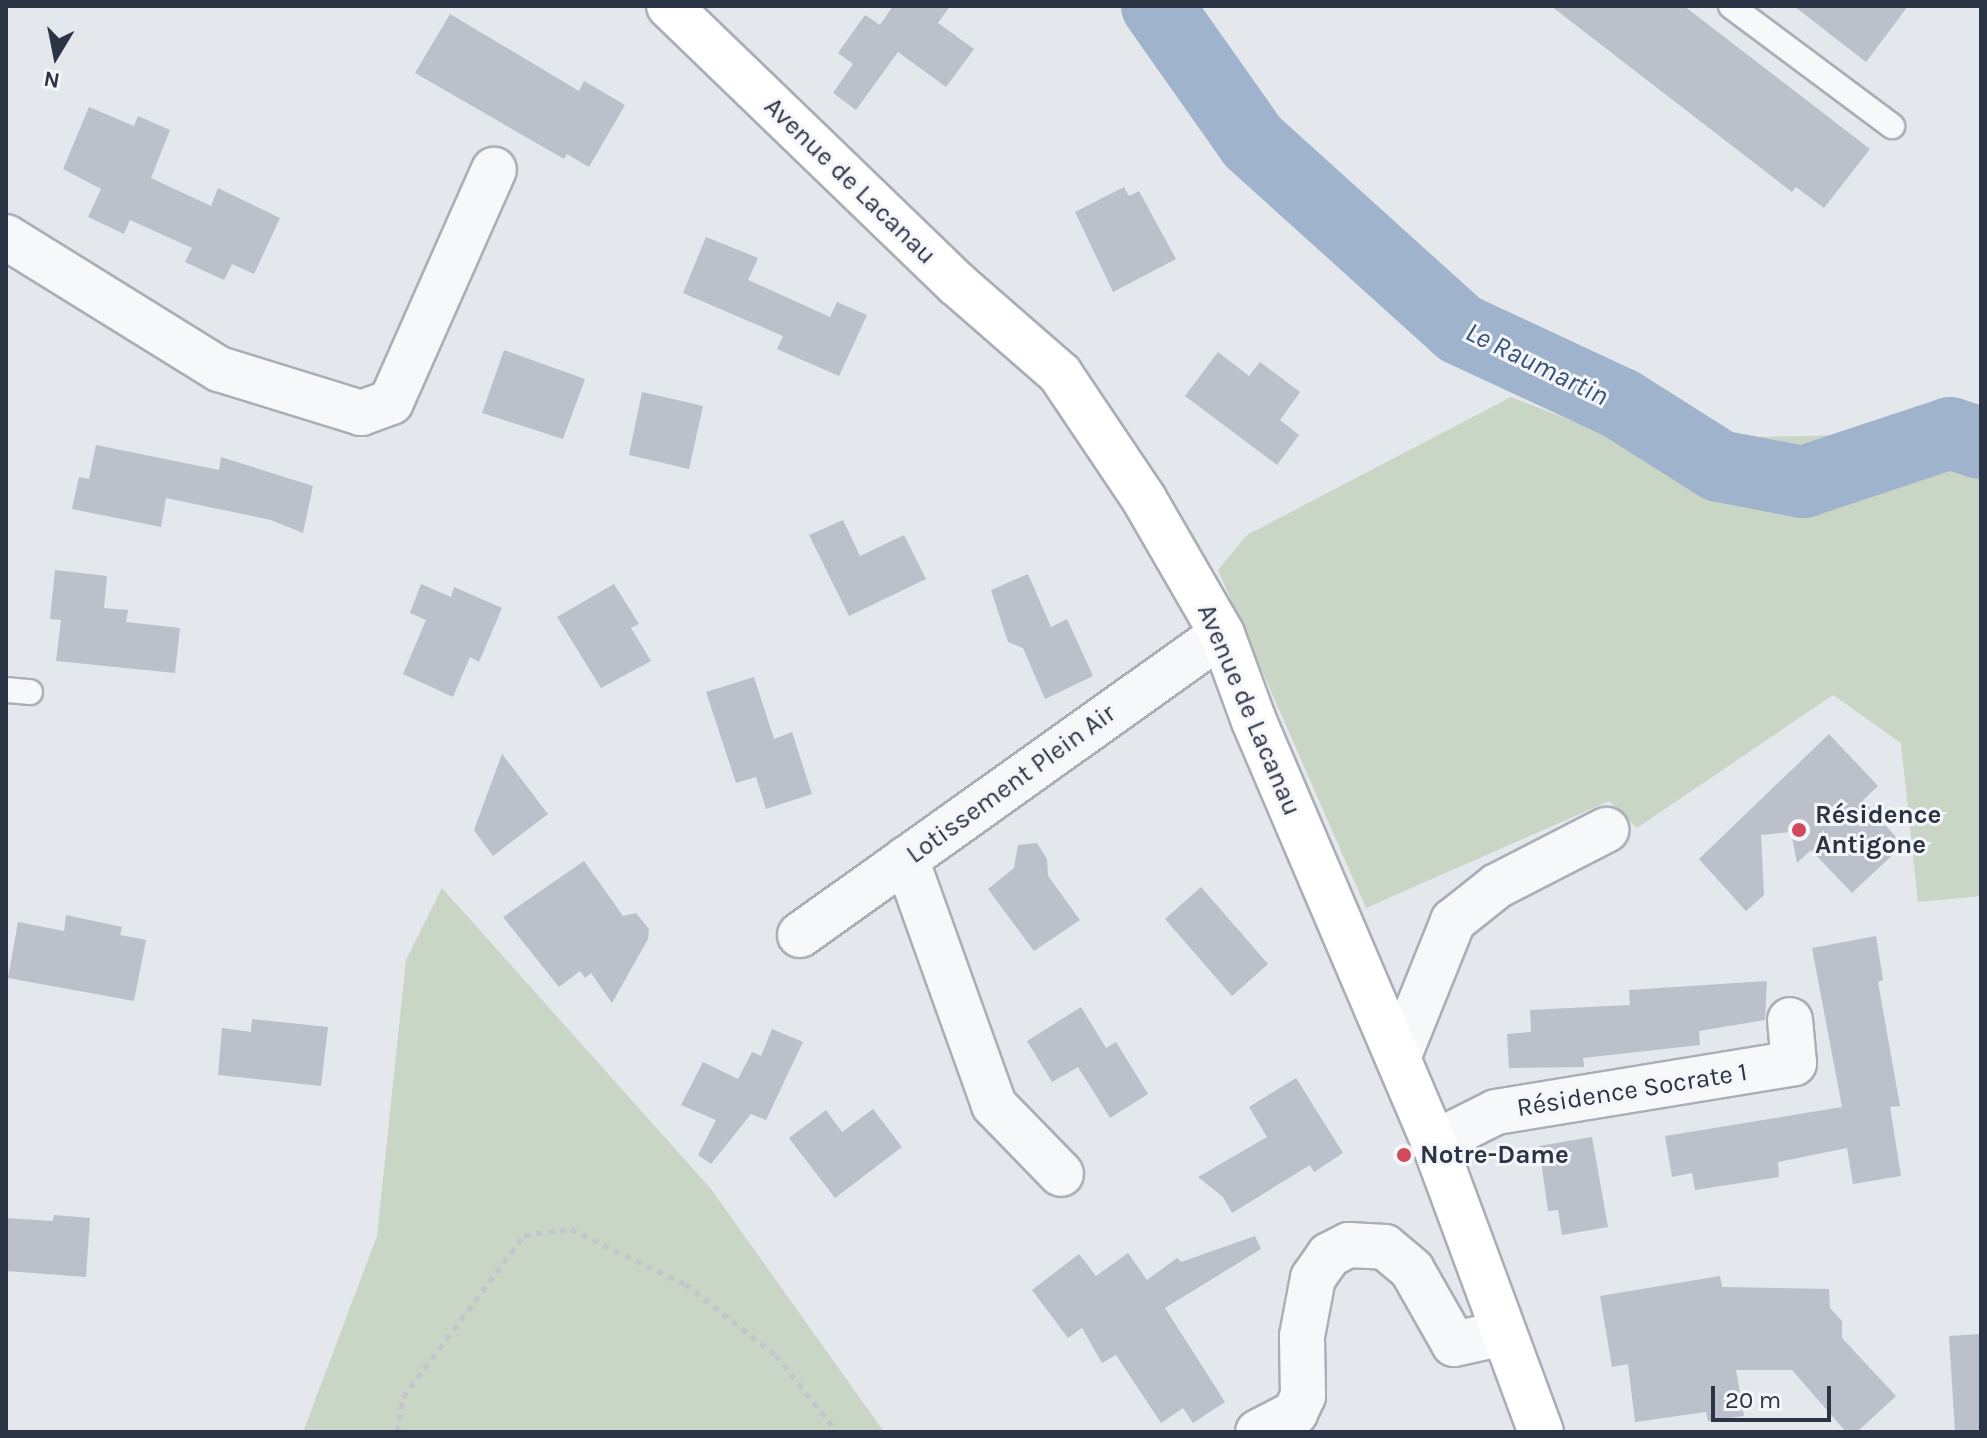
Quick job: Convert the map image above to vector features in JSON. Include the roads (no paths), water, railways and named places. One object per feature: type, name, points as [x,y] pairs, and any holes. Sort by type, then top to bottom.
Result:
[{"type":"street","name":"Avenue de Lacanau","points":[[669,6],[957,284],[1060,374],[1144,499],[1222,634],[1254,721],[1434,1143],[1541,1432]]},
{"type":"street","points":[[6,237],[219,369],[361,413],[391,402],[494,170]]},
{"type":"street","name":"Lotissement Plein Air","points":[[800,935],[1222,634]]},
{"type":"street","points":[[1398,1058],[1453,921],[1497,886],[1606,830]]},
{"type":"street","points":[[906,859],[994,1105],[1061,1174]]},
{"type":"street","name":"Résidence Socrate 1","points":[[1434,1143],[1496,1112],[1794,1063],[1790,1020]]},
{"type":"street","points":[[1258,1432],[1295,1413],[1303,1396],[1302,1336],[1313,1278],[1329,1255],[1349,1245],[1385,1247],[1412,1270],[1454,1344],[1504,1333]]},
{"type":"lane","points":[[1731,6],[1892,126]]},
{"type":"waterway","name":"Le Raumartin","points":[[1157,6],[1253,142],[1460,329],[1621,404],[1719,466],[1803,482],[1950,433],[1981,443]]},
{"type":"waterway","points":[[1168,21],[1176,6]]},
{"type":"place","name":"Résidence Antigone","points":[[1799,830]]},
{"type":"place","name":"Notre-Dame","points":[[1404,1155]]}]
